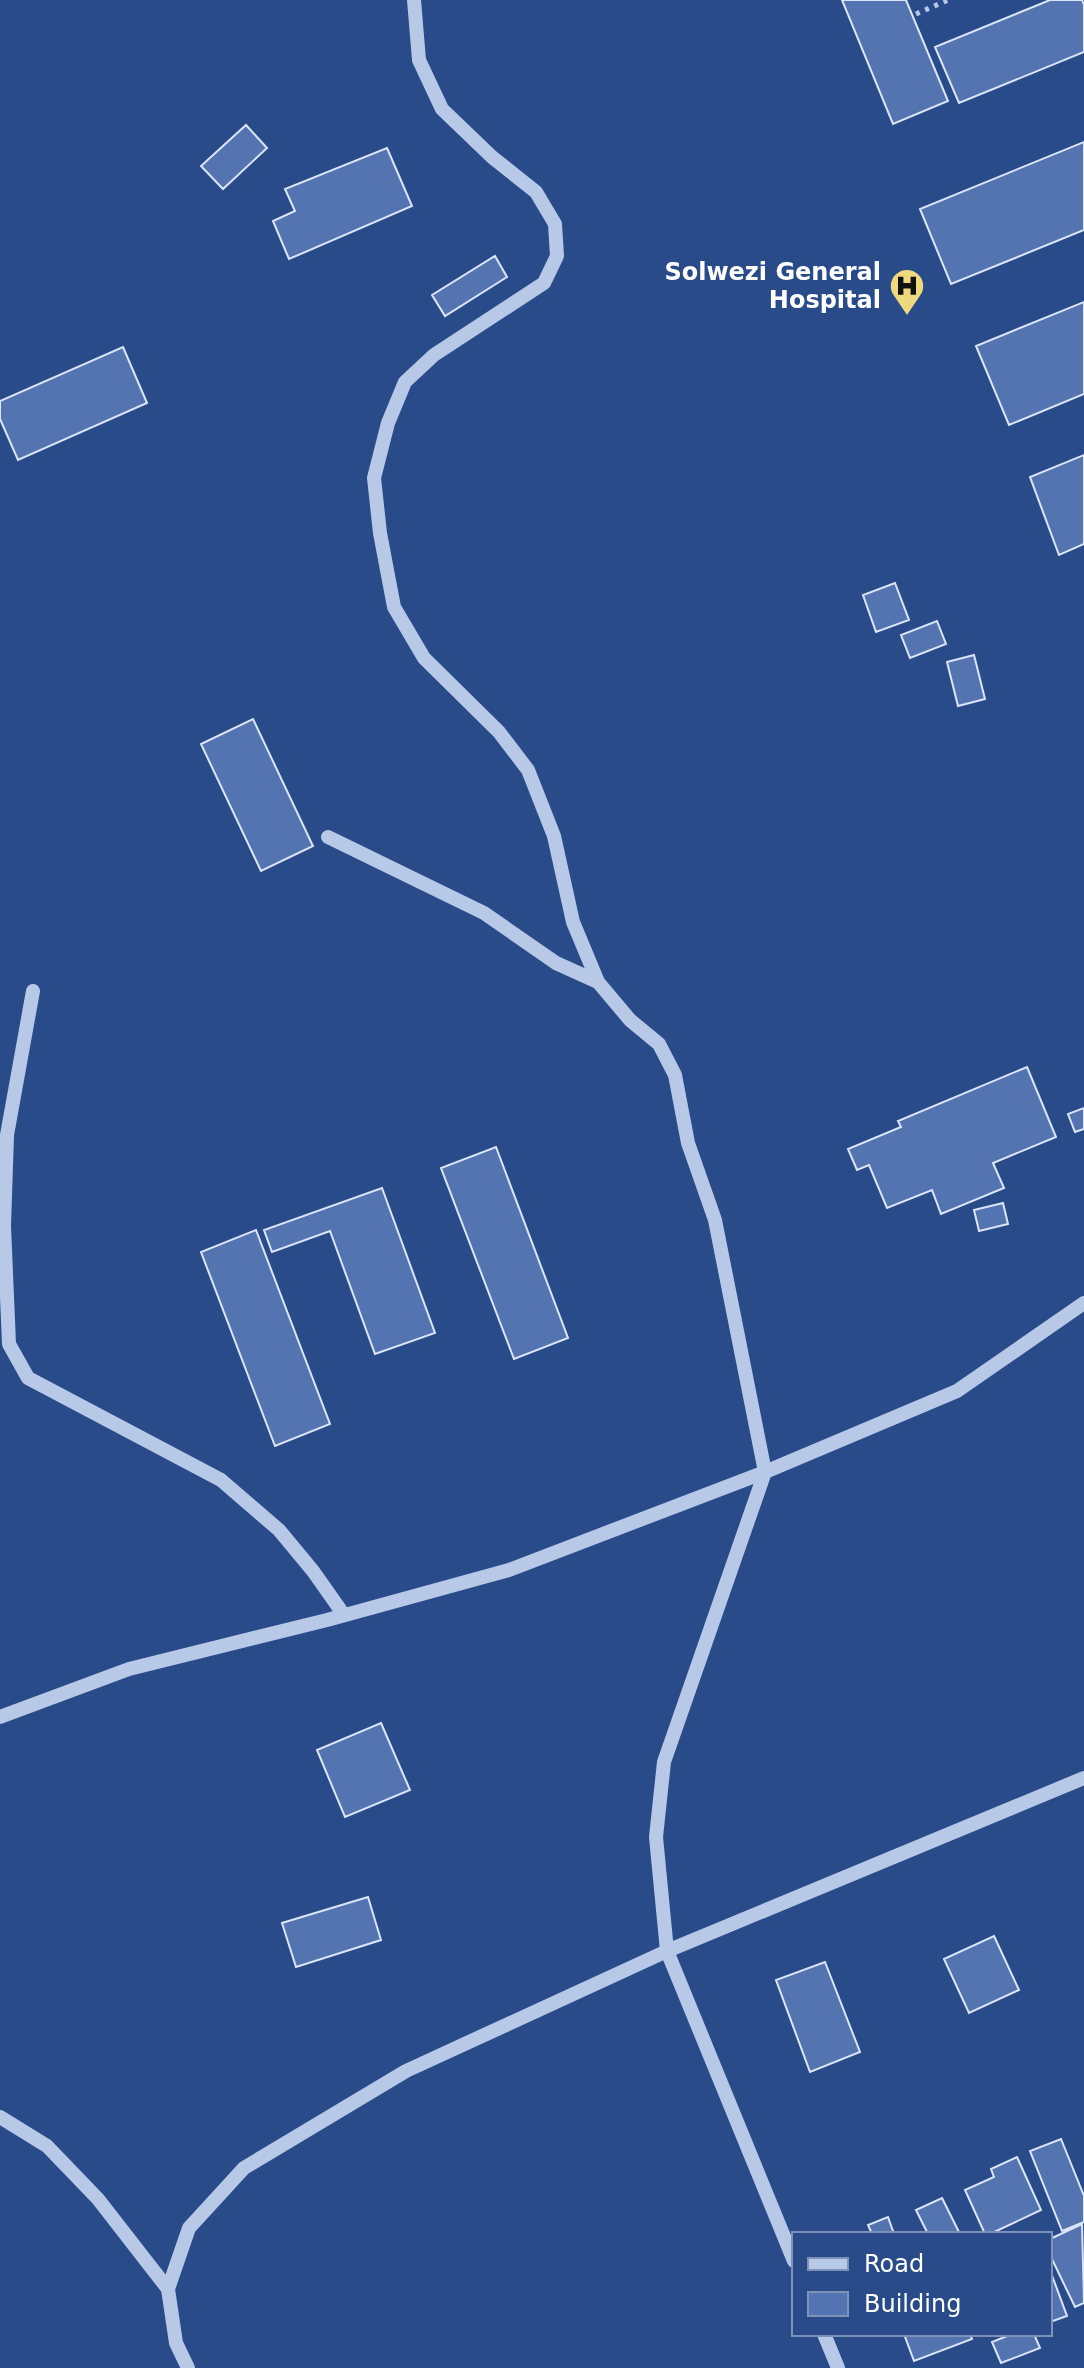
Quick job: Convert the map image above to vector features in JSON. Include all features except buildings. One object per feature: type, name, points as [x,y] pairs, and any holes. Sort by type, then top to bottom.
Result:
[{"type":"street","points":[[414,0],[419,60],[442,109],[492,157],[536,192],[555,224],[557,256],[544,283],[434,355],[405,382],[388,423],[374,478],[380,533],[394,607],[424,658],[499,732],[528,770],[554,836],[573,922],[598,982],[630,1020],[659,1044],[675,1075],[688,1143],[715,1220],[765,1472],[664,1762],[656,1837],[667,1951],[792,2256]]},
{"type":"street","points":[[328,837],[484,913],[556,963],[598,982]]},
{"type":"street","points":[[33,991],[7,1135],[4,1226],[9,1344],[28,1378],[221,1480],[279,1530],[344,1615]]},
{"type":"street","points":[[0,1717],[129,1669],[509,1570],[765,1472],[957,1391],[1084,1303]]},
{"type":"street","points":[[188,2368],[176,2343],[168,2289],[189,2228],[244,2168],[406,2071],[667,1951],[1084,1778]]},
{"type":"street","points":[[0,2117],[47,2146],[98,2199],[168,2289]]},
{"type":"street","points":[[825,2336],[838,2368]]},
{"type":"path","points":[[916,14],[948,0]]},
{"type":"place","name":"Solwezi General Hospital","points":[[907,317]]}]
